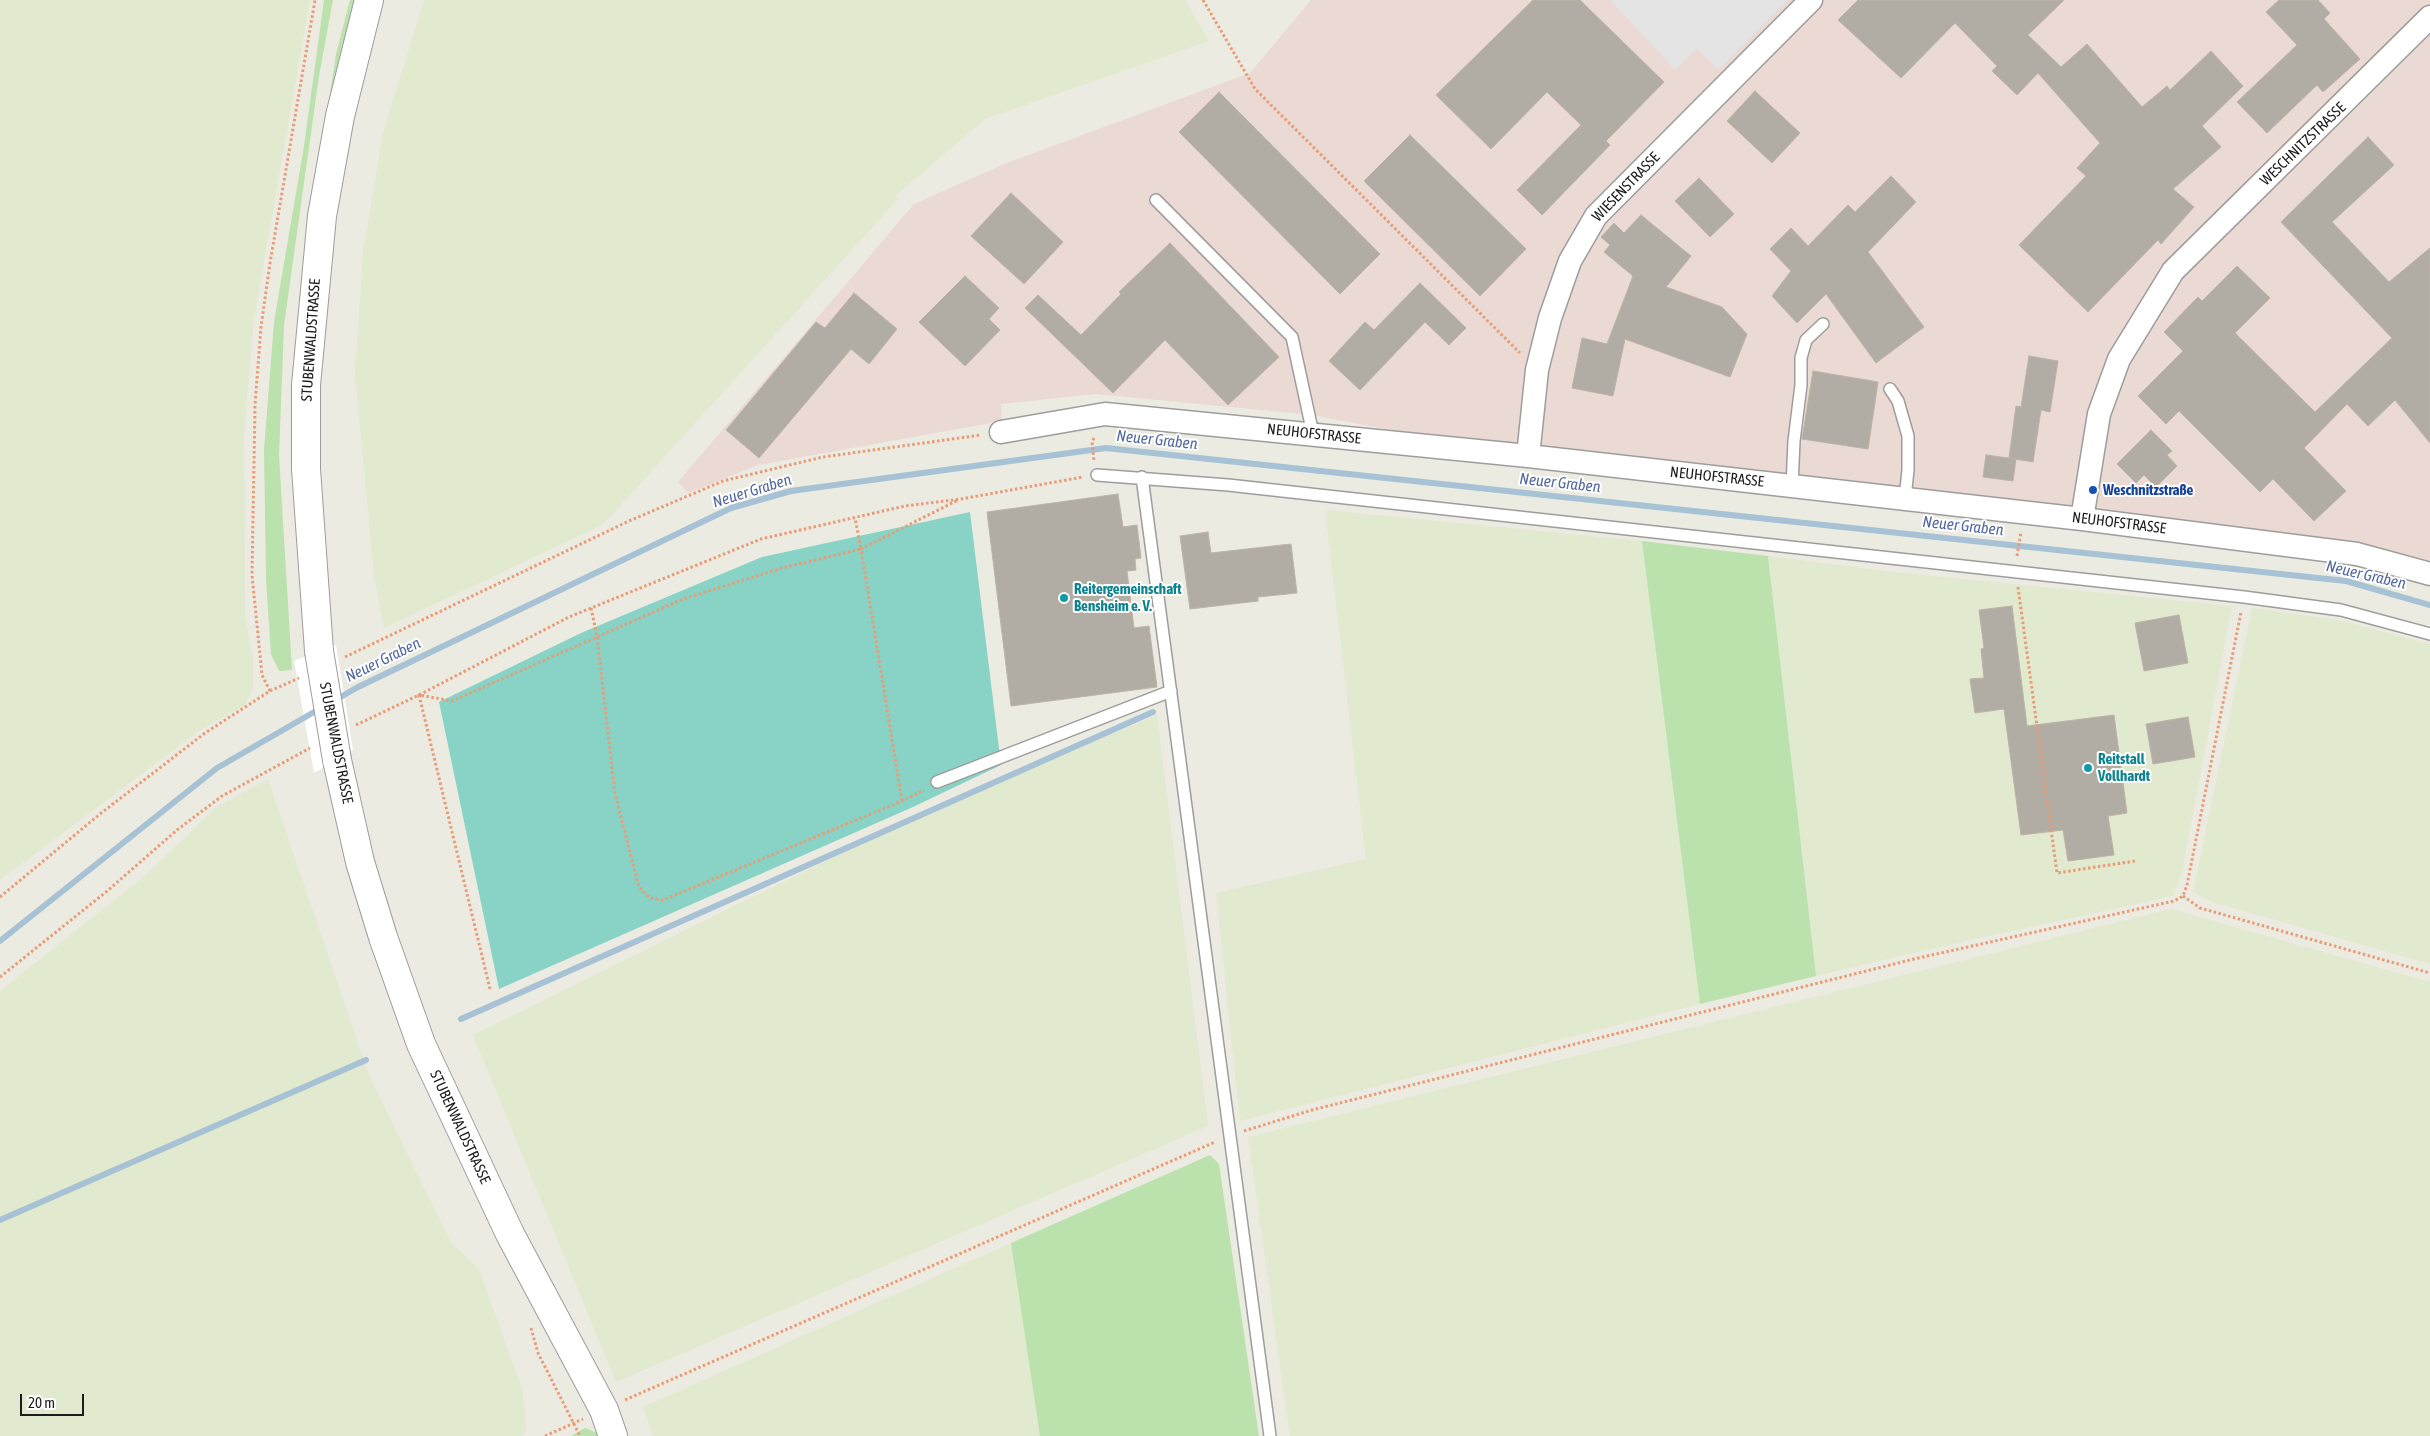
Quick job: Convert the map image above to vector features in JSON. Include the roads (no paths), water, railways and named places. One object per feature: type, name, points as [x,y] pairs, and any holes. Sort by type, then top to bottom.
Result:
[{"type":"street","name":"STUBENWALDSTRASSE","points":[[369,0],[340,116],[322,216],[306,386],[306,470],[330,655],[337,760],[360,862],[382,937],[421,1044],[510,1234],[604,1410],[613,1436]]},
{"type":"street","name":"WIESENSTRASSE","points":[[1528,456],[1537,370],[1550,318],[1570,261],[1596,216],[1811,0]]},
{"type":"street","name":"WESCHNITZSTRASSE","points":[[2082,518],[2099,414],[2119,359],[2173,271],[2430,17]]},
{"type":"street","name":"NEUHOFSTRASSE","points":[[1001,432],[1105,414],[1313,434],[2082,518],[2357,554],[2430,574]]},
{"type":"lane","points":[[1156,200],[1292,337],[1313,434]]},
{"type":"lane","points":[[1792,486],[1794,441],[1801,385],[1801,358],[1806,340],[1823,324]]},
{"type":"lane","points":[[1890,389],[1898,401],[1908,436],[1908,470],[1905,498]]},
{"type":"lane","points":[[1096,470],[1142,477],[2244,597],[2341,610],[2430,634]]},
{"type":"lane","points":[[1142,477],[1228,1136],[1270,1436]]},
{"type":"lane","points":[[937,782],[1171,691]]},
{"type":"waterway","name":"Neuer Graben","points":[[334,701],[356,688],[731,508],[791,491],[1106,448],[2346,581],[2430,605]]},
{"type":"waterway","name":"Neuer Graben","points":[[0,941],[217,768],[321,708]]},
{"type":"waterway","points":[[461,1019],[1153,712]]},
{"type":"waterway","points":[[0,1220],[366,1060]]},
{"type":"place","name":"Weschnitzstraße","points":[[2093,490]]},
{"type":"place","name":"Reitergemeinschaft Bensheim e. V.","points":[[1064,598]]},
{"type":"place","name":"Reitstall Vollhardt","points":[[2088,768]]}]
